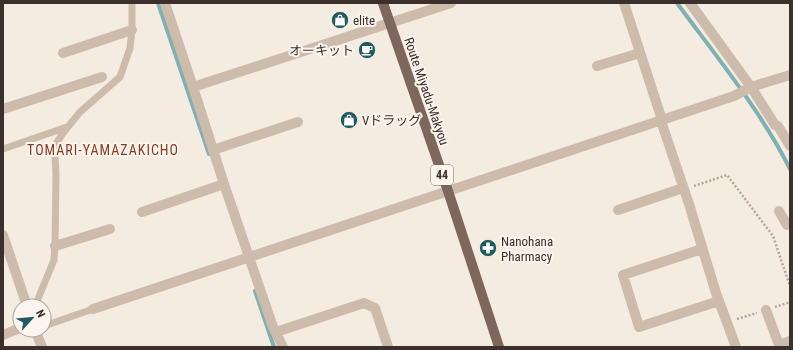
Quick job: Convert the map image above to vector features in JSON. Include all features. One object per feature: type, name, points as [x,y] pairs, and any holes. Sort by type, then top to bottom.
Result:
[{"type":"main road","name":"Route Miyadu-Makyou","points":[[383,3],[448,191],[499,347]]},
{"type":"street","points":[[165,3],[224,184],[246,258],[273,327],[283,347]]},
{"type":"street","points":[[193,87],[451,3]]},
{"type":"street","points":[[624,3],[701,241],[702,249],[736,347]]},
{"type":"street","points":[[690,3],[745,90],[775,125],[778,126],[790,146]]},
{"type":"street","points":[[63,53],[132,30]]},
{"type":"street","points":[[597,66],[640,53]]},
{"type":"street","points":[[93,309],[662,120],[790,75]]},
{"type":"street","points":[[3,109],[102,77]]},
{"type":"street","points":[[213,150],[298,122]]},
{"type":"street","points":[[142,212],[224,184]]},
{"type":"street","points":[[618,210],[684,189]]},
{"type":"street","points":[[779,211],[787,225],[790,224]]},
{"type":"street","points":[[55,246],[110,229]]},
{"type":"street","points":[[3,235],[24,298]]},
{"type":"street","points":[[702,249],[623,275],[639,327],[720,301]]},
{"type":"street","points":[[276,332],[364,303],[375,308],[388,347]]},
{"type":"street","points":[[766,310],[779,345],[790,341]]},
{"type":"lane","points":[[37,298],[54,260],[56,175],[54,155],[56,144],[62,133],[80,112],[120,77],[128,54],[132,30],[132,3]]},
{"type":"lane","points":[[3,149],[69,126]]},
{"type":"lane","points":[[52,323],[93,309]]},
{"type":"path","points":[[684,189],[727,175],[773,236],[790,286]]},
{"type":"waterway","points":[[158,3],[209,154]]},
{"type":"waterway","points":[[677,3],[752,105],[766,126],[790,169]]},
{"type":"waterway","points":[[255,291],[274,347]]},
{"type":"place","name":"elite","points":[[340,20]]},
{"type":"place","name":"オーキット","points":[[367,50]]},
{"type":"place","name":"Vドラッグ","points":[[349,120]]},
{"type":"place","name":"Nanohana Pharmacy","points":[[488,248]]},
{"type":"district","name":"TOMARI-YAMAZAKICHO","points":[[103,150]]}]
